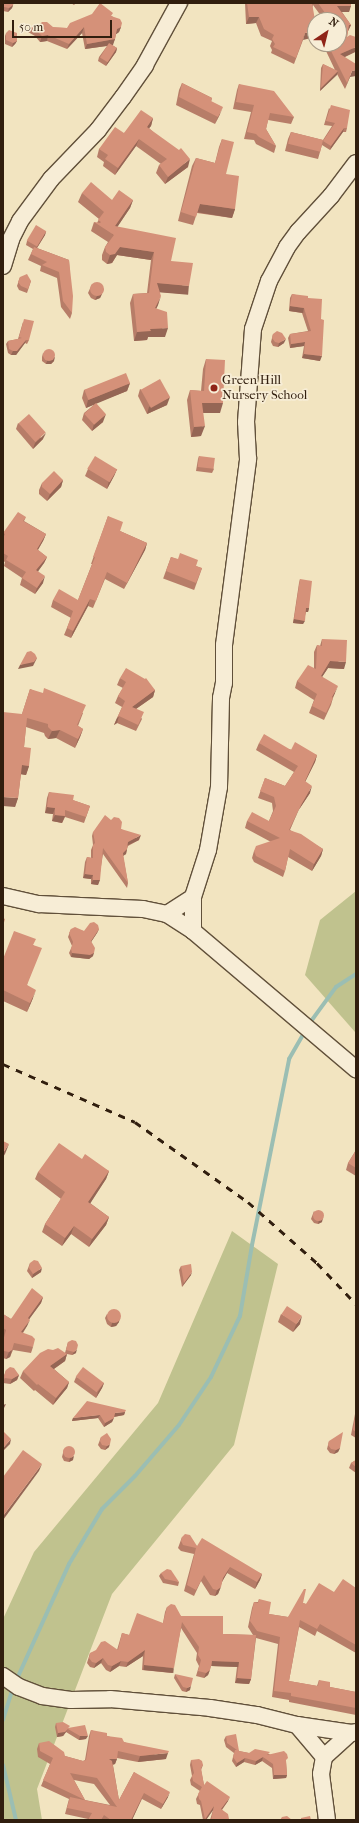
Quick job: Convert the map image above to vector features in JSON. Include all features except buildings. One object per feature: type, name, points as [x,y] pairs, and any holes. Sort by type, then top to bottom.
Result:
[{"type":"street","points":[[3,266],[11,239],[20,221],[51,179],[98,130],[123,97],[145,65],[179,3]]},
{"type":"street","points":[[193,931],[194,897],[208,850],[219,787],[221,698],[224,683],[224,645],[248,459],[246,422],[254,329],[269,281],[287,247],[331,196],[356,163]]},
{"type":"street","points":[[3,896],[39,904],[143,910],[167,914],[193,931],[356,1069]]},
{"type":"street","points":[[167,914],[194,897]]},
{"type":"street","points":[[3,1676],[19,1687],[42,1696],[71,1700],[110,1699],[210,1708],[257,1715],[297,1725],[353,1733]]},
{"type":"street","points":[[297,1725],[324,1757]]},
{"type":"street","points":[[327,1820],[322,1774],[324,1757],[353,1733]]},
{"type":"green space","points":[[356,891],[355,1032],[305,975],[320,920]]},
{"type":"green space","points":[[232,1231],[278,1264],[234,1445],[112,1594],[37,1789],[42,1820],[3,1820],[3,1619],[34,1552],[158,1403]]},
{"type":"waterway","points":[[309,1024],[336,987],[356,974]]},
{"type":"waterway","points":[[16,1681],[69,1564],[102,1509],[135,1476],[179,1425],[211,1377],[240,1316],[252,1245],[289,1059],[306,1030]]},
{"type":"waterway","points":[[3,1720],[13,1687]]},
{"type":"waterway","points":[[3,1765],[16,1820]]},
{"type":"railway","points":[[3,1064],[135,1122],[248,1202],[317,1263],[356,1304]]},
{"type":"place","name":"Green Hill Nursery School","points":[[214,388]]}]
